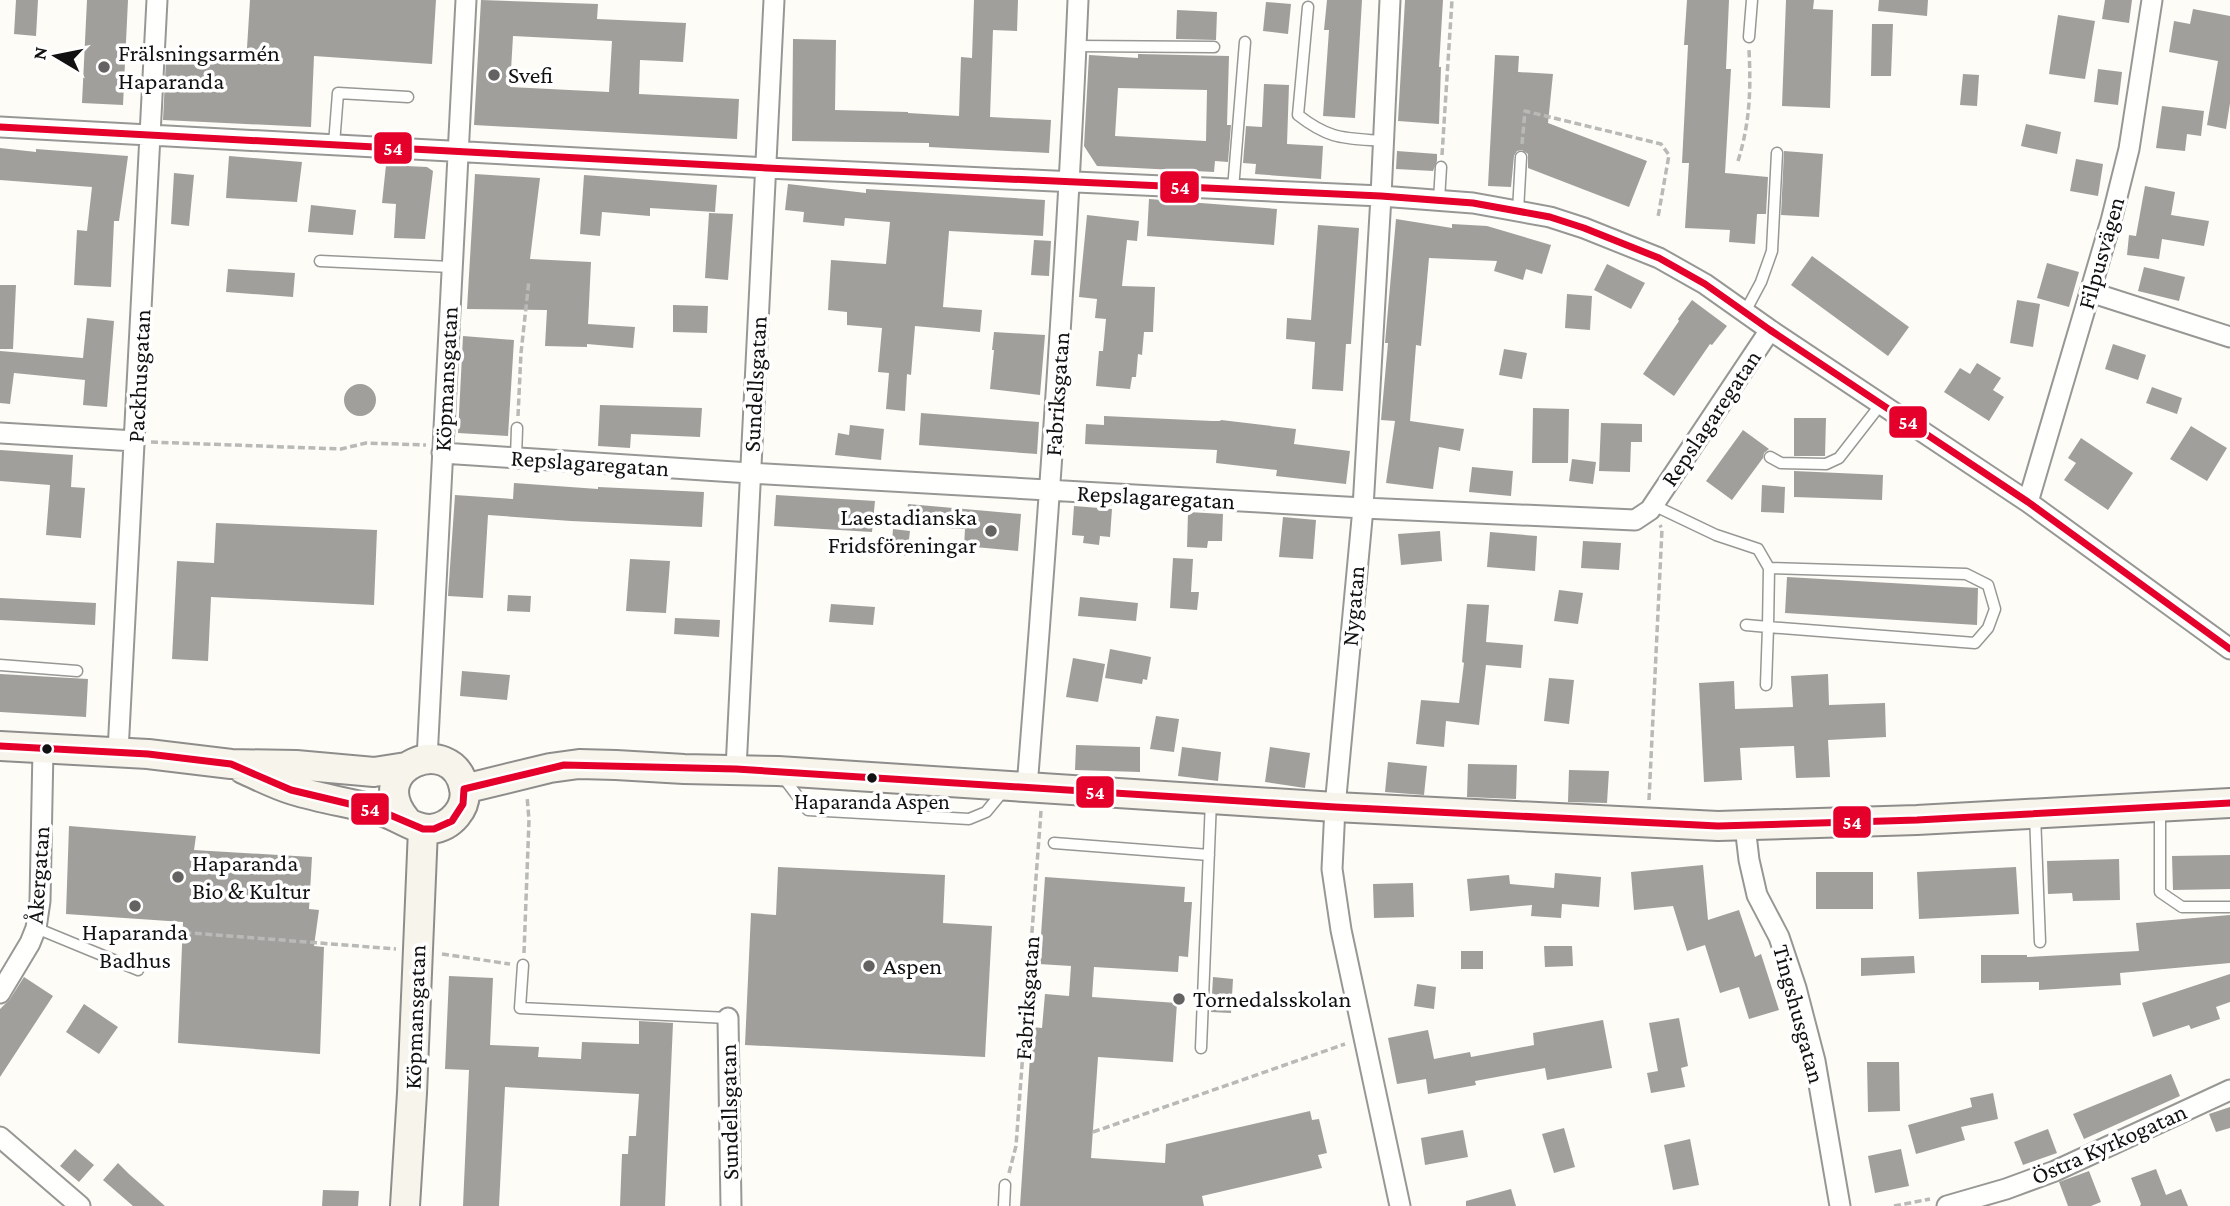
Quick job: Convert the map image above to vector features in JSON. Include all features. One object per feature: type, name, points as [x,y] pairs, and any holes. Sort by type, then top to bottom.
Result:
[{"type":"street","name":"Packhusgatan","points":[[118,752],[157,0]]},
{"type":"street","name":"Köpmansgatan","points":[[417,763],[443,450],[466,0]]},
{"type":"street","name":"Sundellsgatan","points":[[736,769],[774,0]]},
{"type":"street","name":"Fabriksgatan","points":[[1025,787],[1051,491],[1078,0]]},
{"type":"street","name":"Nygatan","points":[[1390,0],[1363,508],[1335,807],[1332,869],[1341,930],[1400,1206]]},
{"type":"street","name":"Filpusvägen","points":[[2028,502],[2129,149],[2152,0]]},
{"type":"street","points":[[0,127],[766,168],[1381,196],[1473,202],[1550,217],[1659,258],[1706,284],[1770,330],[2028,502],[2230,649]]},
{"type":"street","points":[[2090,292],[2230,337]]},
{"type":"street","name":"Repslagaregatan","points":[[443,450],[516,458],[1051,491],[1635,520],[1651,507],[1770,330]]},
{"type":"street","points":[[0,433],[135,441]]},
{"type":"street","points":[[0,746],[148,754],[231,764],[296,765],[374,772],[417,763],[444,762],[459,775],[464,789],[463,804],[452,821],[443,826],[414,824],[383,812],[290,790],[231,764]]},
{"type":"street","name":"Åkergatan","points":[[0,993],[36,928],[40,901],[43,749]]},
{"type":"street","points":[[414,824],[395,803],[394,793],[395,783],[417,763]]},
{"type":"street","points":[[464,789],[525,773],[579,764],[778,771],[1335,807],[1745,826],[2035,815],[2230,803]]},
{"type":"street","name":"Köpmansgatan","points":[[405,1206],[418,951],[414,824]]},
{"type":"street","name":"Tingshusgatan","points":[[1745,826],[1749,860],[1758,895],[1779,937],[1815,1060],[1840,1206]]},
{"type":"street","name":"Sundellsgatan","points":[[728,1018],[731,1206]]},
{"type":"street","name":"Östra Kyrkogatan","points":[[1947,1206],[2055,1171],[2230,1090]]},
{"type":"street","points":[[0,1137],[80,1206]]},
{"type":"lane","points":[[1749,37],[1752,0]]},
{"type":"lane","points":[[1308,8],[1298,116],[1336,138],[1383,141]]},
{"type":"lane","points":[[1233,189],[1245,42]]},
{"type":"lane","points":[[1076,46],[1214,47]]},
{"type":"lane","points":[[334,144],[338,93],[408,97]]},
{"type":"lane","points":[[1745,312],[1761,282],[1772,251],[1777,153]]},
{"type":"lane","points":[[1518,211],[1521,157]]},
{"type":"lane","points":[[1439,200],[1441,167]]},
{"type":"lane","points":[[320,261],[452,267]]},
{"type":"lane","points":[[1770,457],[1781,463],[1826,464],[1839,458],[1881,404]]},
{"type":"lane","points":[[516,458],[517,428]]},
{"type":"lane","points":[[1651,507],[1716,535],[1758,549],[1769,568],[1766,685]]},
{"type":"lane","points":[[1746,625],[1975,643],[1988,628],[1995,609],[1988,585],[1966,574],[1769,568]]},
{"type":"lane","points":[[0,665],[77,671]]},
{"type":"lane","points":[[778,771],[808,810],[969,819],[986,812],[1025,787]]},
{"type":"lane","points":[[1201,1048],[1211,799]]},
{"type":"lane","points":[[2160,807],[2160,892],[2182,907],[2230,907]]},
{"type":"lane","points":[[2035,815],[2040,943]]},
{"type":"lane","points":[[1054,844],[1209,855]]},
{"type":"lane","points":[[36,928],[138,970]]},
{"type":"lane","points":[[523,965],[520,1008],[728,1018]]},
{"type":"lane","points":[[1004,1206],[1005,1185]]},
{"type":"path","points":[[1441,167],[1452,0]]},
{"type":"path","points":[[1738,160],[1747,131],[1751,82],[1749,37]]},
{"type":"path","points":[[1521,157],[1525,111],[1661,144],[1669,155],[1658,217]]},
{"type":"path","points":[[517,428],[529,280]]},
{"type":"path","points":[[135,441],[341,449],[366,443],[443,450]]},
{"type":"path","points":[[1648,823],[1662,529],[1651,507]]},
{"type":"path","points":[[153,930],[418,951],[523,965],[529,820],[525,773]]},
{"type":"path","name":"Fabriksgatan","points":[[1005,1185],[1016,1146],[1025,787]]},
{"type":"path","points":[[1093,1132],[1366,1037]]},
{"type":"building","points":[[16,0],[38,0],[36,36],[14,34]]},
{"type":"building","points":[[87,0],[128,0],[123,105],[82,103]]},
{"type":"building","points":[[250,0],[436,0],[432,64],[314,56],[311,127],[163,120],[166,60],[246,64]]},
{"type":"building","name":"Svefi","points":[[481,0],[598,4],[597,19],[686,23],[683,62],[640,60],[639,94],[739,99],[737,139],[474,125]],"holes":[[[513,36],[612,41],[609,92],[510,87]]]},
{"type":"building","points":[[974,0],[1018,0],[1017,31],[993,30],[990,117],[1051,120],[1049,153],[929,147],[929,143],[792,141],[793,39],[836,40],[835,110],[959,116],[961,57],[972,58]]},
{"type":"building","points":[[1327,0],[1362,0],[1355,118],[1323,116],[1329,30],[1324,30]]},
{"type":"building","points":[[1405,0],[1443,0],[1439,124],[1398,121]]},
{"type":"building","points":[[1687,0],[1729,0],[1726,69],[1731,69],[1725,173],[1768,177],[1766,214],[1757,214],[1755,244],[1729,242],[1730,230],[1685,228],[1689,163],[1682,163],[1688,45],[1684,45]]},
{"type":"building","points":[[1786,0],[1814,0],[1813,9],[1833,10],[1830,108],[1782,106]]},
{"type":"building","points":[[1879,0],[1928,0],[1927,16],[1878,11]]},
{"type":"building","points":[[2105,0],[2132,0],[2129,23],[2102,19]]},
{"type":"building","points":[[1266,2],[1291,4],[1288,34],[1263,31]]},
{"type":"building","points":[[2193,9],[2230,16],[2230,103],[2226,129],[2207,125],[2218,61],[2169,52],[2174,21],[2190,24]]},
{"type":"building","points":[[1177,10],[1217,12],[1216,40],[1176,39]]},
{"type":"building","points":[[2058,15],[2095,21],[2085,79],[2049,74]]},
{"type":"building","points":[[1872,24],[1893,24],[1891,76],[1871,76]]},
{"type":"building","points":[[1138,54],[1229,56],[1227,125],[1231,125],[1228,162],[1215,161],[1214,172],[1097,166],[1084,146],[1089,55],[1138,58]],"holes":[[[1118,88],[1207,90],[1206,141],[1115,136]]]},
{"type":"building","points":[[1495,55],[1519,56],[1518,72],[1553,74],[1548,123],[1647,161],[1629,207],[1528,168],[1528,154],[1522,150],[1517,151],[1514,156],[1511,187],[1488,186]]},
{"type":"building","points":[[2098,69],[2122,72],[2118,105],[2094,102]]},
{"type":"building","points":[[1963,74],[1979,75],[1977,106],[1960,105]]},
{"type":"building","points":[[1264,84],[1289,85],[1287,144],[1323,146],[1321,179],[1255,174],[1256,164],[1243,163],[1246,126],[1262,127]]},
{"type":"building","points":[[2162,106],[2204,111],[2201,136],[2187,134],[2185,151],[2156,148]]},
{"type":"building","points":[[2026,124],[2061,132],[2057,154],[2021,146]]},
{"type":"building","points":[[0,148],[128,156],[119,221],[114,221],[111,287],[74,285],[77,230],[87,231],[92,187],[0,180]]},
{"type":"building","points":[[1397,151],[1437,154],[1437,161],[1433,171],[1396,169]]},
{"type":"building","points":[[1784,151],[1823,154],[1819,217],[1781,215]]},
{"type":"building","points":[[229,156],[302,162],[297,202],[226,198]]},
{"type":"building","points":[[2076,159],[2103,164],[2098,196],[2070,191]]},
{"type":"building","points":[[386,165],[427,167],[433,171],[425,239],[394,238],[396,204],[382,203]]},
{"type":"building","points":[[174,173],[194,175],[189,226],[171,224]]},
{"type":"building","points":[[475,174],[540,178],[530,259],[591,262],[588,324],[635,327],[633,348],[587,344],[587,347],[545,346],[547,310],[467,309]]},
{"type":"building","points":[[584,175],[717,185],[715,212],[650,208],[650,216],[602,212],[600,236],[580,234]]},
{"type":"building","points":[[788,184],[866,193],[866,189],[1045,200],[1043,236],[949,231],[943,307],[982,310],[980,332],[915,326],[911,375],[907,374],[905,411],[886,409],[889,373],[878,372],[882,328],[847,325],[847,312],[828,310],[831,260],[886,264],[890,222],[845,218],[844,226],[803,222],[804,212],[785,210]]},
{"type":"building","points":[[2145,186],[2175,192],[2171,215],[2209,221],[2204,246],[2162,239],[2159,259],[2127,255],[2129,235],[2136,236]]},
{"type":"building","points":[[1149,199],[1277,209],[1274,245],[1147,236]]},
{"type":"building","points":[[311,205],[356,210],[353,235],[308,232]]},
{"type":"building","points":[[709,213],[733,214],[728,280],[705,278]]},
{"type":"building","points":[[1087,215],[1139,221],[1137,241],[1127,240],[1122,286],[1155,287],[1153,332],[1144,332],[1142,355],[1138,354],[1136,377],[1132,377],[1130,389],[1096,386],[1099,351],[1103,351],[1106,319],[1095,318],[1097,299],[1079,297]]},
{"type":"building","points":[[1396,219],[1452,228],[1452,224],[1487,226],[1551,245],[1542,274],[1526,269],[1523,280],[1494,271],[1497,261],[1429,258],[1421,346],[1416,345],[1410,421],[1464,429],[1460,451],[1439,447],[1433,489],[1386,483],[1395,421],[1381,420]]},
{"type":"building","points":[[1318,225],[1359,228],[1351,344],[1346,344],[1343,391],[1312,389],[1315,342],[1286,339],[1287,318],[1311,320]]},
{"type":"building","points":[[1034,240],[1051,241],[1049,276],[1031,275]]},
{"type":"building","points":[[1812,256],[1909,327],[1888,356],[1791,285]]},
{"type":"building","points":[[2047,263],[2079,272],[2069,307],[2037,298]]},
{"type":"building","points":[[1607,264],[1645,283],[1631,309],[1594,290]]},
{"type":"building","points":[[2144,267],[2185,277],[2179,301],[2138,291]]},
{"type":"building","points":[[228,269],[295,273],[293,297],[226,292]]},
{"type":"building","points":[[0,285],[16,285],[13,349],[0,349]]},
{"type":"building","points":[[1567,294],[1592,296],[1590,330],[1565,328]]},
{"type":"building","points":[[1692,300],[1727,326],[1712,345],[1710,344],[1674,396],[1643,374]]},
{"type":"building","points":[[2017,300],[2040,304],[2033,347],[2010,343]]},
{"type":"building","points":[[673,305],[708,306],[707,333],[673,332]]},
{"type":"building","points":[[87,318],[114,321],[107,407],[83,405],[85,380],[14,373],[10,404],[0,403],[0,351],[83,358]]},
{"type":"building","points":[[994,332],[1045,335],[1040,395],[990,389]]},
{"type":"building","points":[[463,336],[514,340],[508,436],[458,433]]},
{"type":"building","points":[[2113,344],[2146,355],[2138,380],[2105,369]]},
{"type":"building","points":[[1504,349],[1527,353],[1522,379],[1499,375]]},
{"type":"building","points":[[1977,363],[2001,378],[1993,390],[2004,397],[1989,421],[1944,392],[1960,368],[1970,374]]},
{"type":"building","points":[[360,384],[371,389],[376,400],[371,411],[360,416],[349,411],[344,400],[349,389]]},
{"type":"building","points":[[2152,387],[2182,398],[2177,414],[2146,403]]},
{"type":"building","points":[[600,405],[702,408],[700,437],[631,434],[630,448],[598,446]]},
{"type":"building","points":[[1533,408],[1569,409],[1568,463],[1532,463]]},
{"type":"building","points":[[921,413],[1039,422],[1037,454],[919,445]]},
{"type":"building","points":[[1104,416],[1221,420],[1296,429],[1294,444],[1350,451],[1346,484],[1276,476],[1277,470],[1216,463],[1217,450],[1085,444],[1086,424],[1104,425]]},
{"type":"building","points":[[1794,418],[1826,418],[1825,456],[1794,456]]},
{"type":"building","points":[[1601,423],[1642,424],[1642,442],[1631,442],[1630,472],[1599,471]]},
{"type":"building","points":[[850,425],[884,429],[881,460],[835,455],[838,433],[849,435]]},
{"type":"building","points":[[2191,426],[2227,448],[2207,481],[2170,459]]},
{"type":"building","points":[[1743,430],[1769,449],[1732,500],[1706,481]]},
{"type":"building","points":[[2081,438],[2133,473],[2108,510],[2064,480],[2076,463],[2068,458]]},
{"type":"building","points":[[0,450],[73,455],[71,487],[85,488],[81,538],[46,535],[50,485],[0,481]]},
{"type":"building","points":[[1572,459],[1596,462],[1593,484],[1569,481]]},
{"type":"building","points":[[1472,467],[1513,471],[1511,496],[1469,492]]},
{"type":"building","points":[[1794,471],[1883,475],[1882,500],[1794,497]]},
{"type":"building","points":[[514,483],[704,492],[702,527],[488,515],[483,598],[448,596],[455,495],[513,499]]},
{"type":"building","points":[[1762,485],[1785,487],[1784,513],[1761,512]]},
{"type":"building","points":[[776,495],[875,501],[872,532],[774,526]]},
{"type":"building","points":[[908,504],[1021,514],[1018,551],[964,546],[965,529],[906,526]]},
{"type":"building","points":[[1074,506],[1112,509],[1110,537],[1100,536],[1099,545],[1083,543],[1084,536],[1072,535]]},
{"type":"building","points":[[1188,512],[1223,514],[1222,541],[1208,541],[1207,548],[1187,547]]},
{"type":"building","points":[[1283,517],[1316,520],[1313,559],[1279,557]]},
{"type":"building","points":[[216,523],[377,530],[374,605],[211,597],[208,661],[172,659],[177,561],[214,563]]},
{"type":"building","points":[[893,529],[910,531],[907,556],[891,554]]},
{"type":"building","points":[[1440,531],[1442,561],[1401,565],[1398,534]]},
{"type":"building","points":[[1490,532],[1537,536],[1535,571],[1487,567]]},
{"type":"building","points":[[1583,541],[1621,543],[1619,570],[1581,568]]},
{"type":"building","points":[[1173,558],[1193,559],[1191,592],[1199,592],[1197,610],[1170,608]]},
{"type":"building","points":[[630,559],[670,561],[666,613],[626,611]]},
{"type":"building","points":[[1787,577],[1978,588],[1977,625],[1785,613]]},
{"type":"building","points":[[1559,590],[1583,593],[1578,624],[1554,621]]},
{"type":"building","points":[[508,595],[531,596],[530,612],[507,611]]},
{"type":"building","points":[[1080,597],[1138,603],[1136,621],[1078,616]]},
{"type":"building","points":[[0,598],[96,603],[95,625],[0,620]]},
{"type":"building","points":[[831,604],[875,607],[873,625],[829,622]]},
{"type":"building","points":[[1467,604],[1489,605],[1486,642],[1523,645],[1521,668],[1486,665],[1479,725],[1446,721],[1444,747],[1416,744],[1421,700],[1459,703]]},
{"type":"building","points":[[675,618],[720,620],[719,637],[674,634]]},
{"type":"building","points":[[1110,649],[1151,657],[1147,680],[1143,679],[1142,684],[1105,678]]},
{"type":"building","points":[[1073,658],[1105,664],[1098,702],[1066,697]]},
{"type":"building","points":[[462,671],[510,675],[507,700],[460,696]]},
{"type":"building","points":[[0,674],[88,679],[86,717],[0,712]]},
{"type":"building","points":[[1828,674],[1829,705],[1885,703],[1886,737],[1828,740],[1830,777],[1796,778],[1794,746],[1740,748],[1742,780],[1704,782],[1699,683],[1734,681],[1735,709],[1793,707],[1791,676]]},
{"type":"building","points":[[1549,678],[1574,680],[1569,724],[1544,721]]},
{"type":"building","points":[[1156,716],[1179,719],[1174,752],[1150,749]]},
{"type":"building","points":[[1076,745],[1140,747],[1140,772],[1075,770]]},
{"type":"building","points":[[1182,747],[1221,752],[1218,781],[1178,776]]},
{"type":"building","points":[[1270,747],[1310,753],[1305,788],[1265,782]]},
{"type":"building","points":[[1388,762],[1427,766],[1424,795],[1385,792]]},
{"type":"building","points":[[1468,764],[1517,765],[1516,799],[1467,797]]},
{"type":"building","points":[[1569,770],[1609,771],[1607,803],[1568,802]]},
{"type":"building","points":[[69,826],[196,836],[194,850],[312,857],[309,909],[319,910],[314,946],[324,947],[320,1054],[178,1043],[183,922],[66,914]]},
{"type":"building","points":[[2230,855],[2230,889],[2173,890],[2172,856]]},
{"type":"building","points":[[2119,859],[2120,900],[2073,901],[2072,893],[2048,894],[2047,861]]},
{"type":"building","points":[[1703,865],[1708,920],[1739,910],[1755,957],[1761,954],[1779,1010],[1749,1019],[1739,987],[1720,993],[1705,945],[1687,951],[1673,906],[1634,910],[1631,872]]},
{"type":"building","name":"Aspen","points":[[778,867],[945,875],[943,923],[992,926],[985,1057],[745,1045],[751,913],[776,915]]},
{"type":"building","points":[[2016,867],[2019,914],[1919,919],[1917,872]]},
{"type":"building","points":[[1816,872],[1873,872],[1873,909],[1816,909]]},
{"type":"building","points":[[1555,873],[1601,877],[1599,907],[1562,904],[1561,918],[1531,916],[1532,905],[1470,911],[1467,879],[1509,875],[1510,884],[1554,888]]},
{"type":"building","points":[[1045,877],[1185,887],[1184,902],[1192,902],[1188,957],[1179,956],[1178,972],[1094,967],[1092,997],[1177,1003],[1173,1062],[1098,1057],[1091,1158],[1165,1163],[1166,1144],[1310,1111],[1312,1120],[1319,1119],[1327,1153],[1318,1155],[1322,1168],[1202,1196],[1204,1206],[1020,1206],[1032,1027],[1042,1028],[1045,994],[1069,996],[1071,966],[1039,964]]},
{"type":"building","points":[[1413,883],[1414,917],[1374,918],[1373,884]]},
{"type":"building","points":[[2230,915],[2230,963],[2120,973],[2121,985],[2039,990],[2039,982],[1981,983],[1981,955],[2027,957],[2139,951],[2136,923]]},
{"type":"building","points":[[1544,946],[1572,946],[1573,966],[1545,967]]},
{"type":"building","points":[[1461,951],[1483,951],[1483,969],[1461,969]]},
{"type":"building","points":[[1914,956],[1915,973],[1861,976],[1861,958]]},
{"type":"building","points":[[2230,974],[2230,1002],[2216,1007],[2220,1019],[2191,1029],[2189,1025],[2153,1037],[2142,1003]]},
{"type":"building","points":[[449,976],[493,978],[490,1045],[539,1047],[538,1057],[581,1059],[582,1042],[639,1044],[639,1021],[673,1023],[665,1206],[620,1206],[622,1154],[628,1154],[629,1136],[636,1136],[639,1094],[505,1087],[499,1206],[463,1206],[469,1070],[445,1069]]},
{"type":"building","points":[[24,977],[53,996],[0,1077],[0,1009]]},
{"type":"building","points":[[1213,977],[1233,979],[1231,1013],[1211,1012]]},
{"type":"building","points":[[1417,984],[1436,987],[1434,1009],[1414,1006]]},
{"type":"building","points":[[84,1004],[118,1027],[99,1054],[66,1032]]},
{"type":"building","points":[[1679,1018],[1688,1066],[1681,1068],[1685,1087],[1651,1093],[1647,1073],[1658,1071],[1649,1023]]},
{"type":"building","points":[[1603,1020],[1612,1068],[1547,1080],[1545,1068],[1475,1081],[1476,1085],[1428,1094],[1426,1079],[1397,1084],[1388,1038],[1428,1030],[1434,1059],[1470,1052],[1471,1057],[1534,1045],[1533,1033]]},
{"type":"building","points":[[1867,1062],[1899,1062],[1900,1111],[1868,1112]]},
{"type":"building","points":[[2171,1074],[2180,1096],[2084,1139],[2073,1114]]},
{"type":"building","points":[[1993,1093],[1998,1119],[1961,1127],[1965,1140],[1916,1154],[1908,1125],[1972,1107],[1970,1098]]},
{"type":"building","points":[[2230,1107],[2230,1128],[2216,1132],[2209,1114]]},
{"type":"building","points":[[1564,1128],[1575,1167],[1554,1173],[1542,1134]]},
{"type":"building","points":[[2048,1129],[2057,1153],[2023,1165],[2014,1142]]},
{"type":"building","points":[[1463,1130],[1468,1157],[1425,1165],[1421,1138]]},
{"type":"building","points":[[1690,1139],[1699,1185],[1673,1190],[1664,1145]]},
{"type":"building","points":[[75,1149],[94,1165],[79,1182],[60,1166]]},
{"type":"building","points":[[1901,1149],[1909,1186],[1875,1193],[1868,1156]]},
{"type":"building","points":[[118,1163],[165,1206],[133,1206],[103,1180]]},
{"type":"building","points":[[2156,1169],[2166,1195],[2181,1189],[2188,1206],[2140,1206],[2131,1178]]},
{"type":"building","points":[[2089,1171],[2101,1202],[2091,1206],[2068,1206],[2059,1182]]},
{"type":"building","points":[[1511,1189],[1516,1206],[1466,1206],[1466,1201]]},
{"type":"building","points":[[323,1190],[359,1191],[358,1206],[322,1206]]},
{"type":"transit line","name":"54","points":[[0,127],[767,168],[1381,196],[1473,203],[1550,217],[1659,258],[1705,284],[2028,502],[2230,649]]},
{"type":"transit line","name":"54","points":[[0,746],[148,754],[231,764],[291,790],[383,812],[423,829],[434,829],[452,821],[463,804],[464,789],[564,765],[736,769],[1335,807],[1718,826],[1917,820],[2230,803]]},
{"type":"place","name":"Frälsningsarmén Haparanda","points":[[104,67]]},
{"type":"place","name":"Svefi","points":[[494,75]]},
{"type":"place","name":"Laestadianska Fridsföreningar","points":[[991,531]]},
{"type":"place","name":"Haparanda Aspen","points":[[872,778]]},
{"type":"place","name":"Haparanda Bio & Kultur","points":[[178,877]]},
{"type":"place","name":"Haparanda Badhus","points":[[135,906]]},
{"type":"place","name":"Aspen","points":[[869,966]]},
{"type":"place","name":"Tornedalsskolan","points":[[1179,999]]}]
